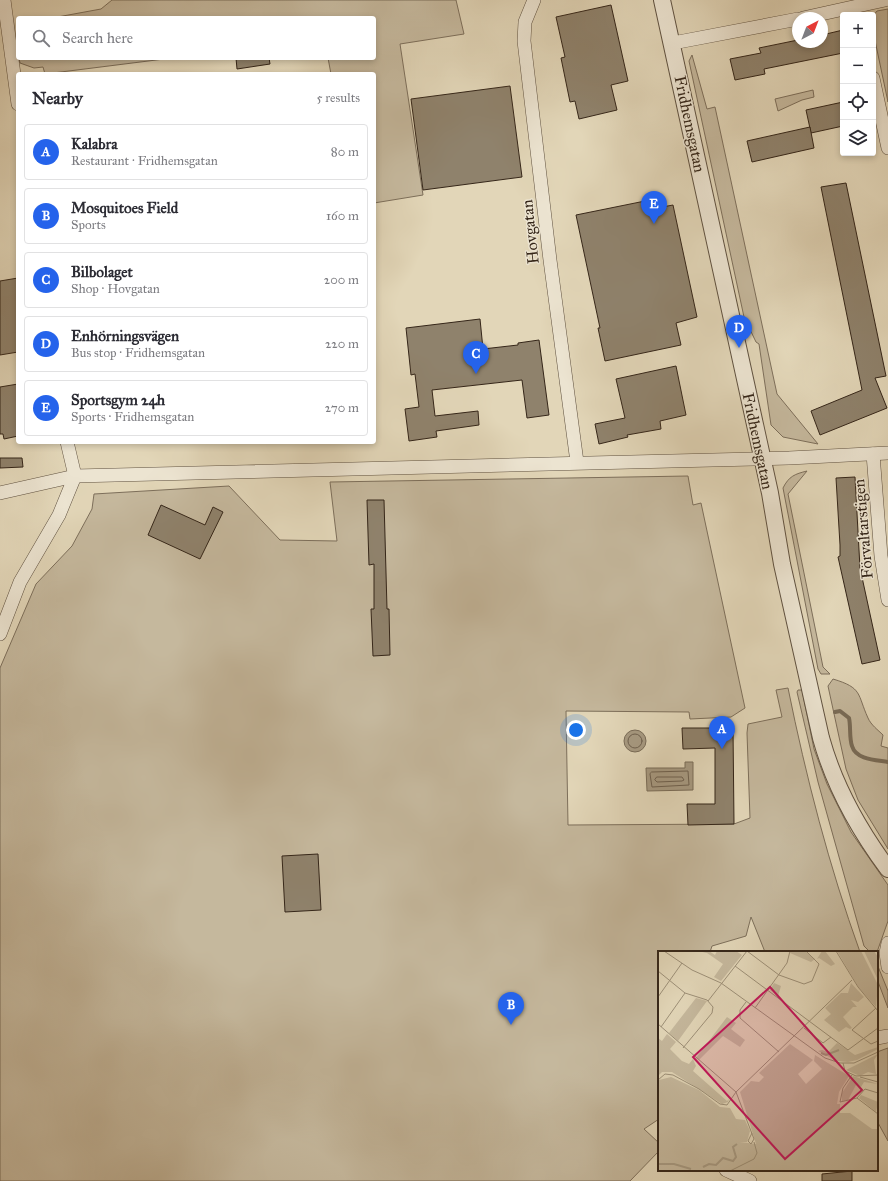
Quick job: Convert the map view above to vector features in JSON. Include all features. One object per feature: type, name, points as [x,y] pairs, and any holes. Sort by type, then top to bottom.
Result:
[{"type":"street","points":[[4,0],[16,89]]},
{"type":"street","name":"Hovgatan","points":[[534,0],[525,22],[524,41],[550,260],[577,462]]},
{"type":"street","name":"Fridhemsgatan","points":[[662,0],[673,43],[762,458],[782,564],[825,753],[848,804],[871,846],[888,868]]},
{"type":"street","points":[[828,13],[885,0]]},
{"type":"street","points":[[673,43],[792,20]]},
{"type":"street","points":[[874,84],[888,148]]},
{"type":"street","points":[[0,634],[20,582],[59,515],[75,476],[67,444]]},
{"type":"street","points":[[0,493],[75,476],[762,458],[888,453]]},
{"type":"street","name":"Förvaltarstigen","points":[[873,454],[881,556],[888,600]]},
{"type":"street","points":[[888,943],[886,953],[888,967]]},
{"type":"street","points":[[878,1038],[888,1036]]},
{"type":"street","points":[[728,1171],[750,1181]]},
{"type":"shaded area","points":[[112,0],[456,0],[464,34],[400,44],[423,195],[376,203],[376,72],[331,72],[328,60],[376,60],[376,16],[63,16],[101,9]]},
{"type":"shaded area","points":[[888,9],[888,102],[876,45],[877,11]]},
{"type":"shaded area","points":[[692,55],[707,109],[715,107],[777,394],[818,444],[783,437],[771,425],[759,344],[756,342],[744,317],[689,61]]},
{"type":"shaded area","points":[[19,60],[156,60],[61,72],[44,72],[43,67],[34,68],[20,63]]},
{"type":"shaded area","points":[[813,90],[814,97],[802,100],[778,111],[775,99]]},
{"type":"shaded area","points":[[807,471],[788,494],[823,667],[830,674],[821,674],[818,669],[783,488],[793,476]]},
{"type":"shaded area","points":[[688,476],[693,505],[701,503],[745,708],[731,717],[690,719],[689,712],[566,711],[568,825],[734,824],[750,818],[748,724],[782,717],[776,690],[788,688],[802,755],[819,821],[838,887],[860,951],[765,951],[751,917],[746,936],[712,946],[710,951],[658,951],[658,1120],[644,1129],[658,1142],[658,1152],[630,1181],[0,1181],[0,668],[36,584],[72,546],[92,509],[94,494],[229,486],[280,540],[337,541],[330,482]]},
{"type":"shaded area","points":[[833,679],[843,682],[858,693],[869,721],[883,735],[881,746],[888,748],[888,849],[858,800],[846,769],[828,686]]},
{"type":"shaded area","points":[[798,690],[802,690],[814,749],[827,784],[851,832],[888,885],[888,921],[877,951],[869,951],[864,946],[818,782],[797,692]]},
{"type":"shaded area","points":[[878,966],[888,991],[888,1008],[878,982]]},
{"type":"shaded area","points":[[888,1048],[888,1141],[878,1123],[878,1052]]},
{"type":"water","points":[[635,730],[643,733],[646,741],[643,749],[635,752],[627,749],[624,741],[627,733]]},
{"type":"water","points":[[685,762],[693,762],[693,790],[647,791],[646,768],[685,768]]},
{"type":"building","points":[[611,5],[628,81],[611,85],[617,110],[579,119],[575,101],[570,102],[561,58],[565,57],[556,17]]},
{"type":"building","points":[[840,31],[840,54],[764,69],[765,74],[735,80],[730,59],[761,53],[759,48],[792,41],[792,48],[828,48],[828,34]]},
{"type":"building","points":[[236,60],[269,60],[270,64],[237,69]]},
{"type":"building","points":[[510,86],[522,177],[423,190],[411,99]]},
{"type":"building","points":[[840,103],[840,127],[811,133],[806,110]]},
{"type":"building","points":[[810,127],[814,148],[752,162],[747,141]]},
{"type":"building","points":[[846,183],[886,376],[875,378],[887,408],[820,435],[811,411],[862,390],[821,187]]},
{"type":"building","points":[[650,200],[652,209],[673,205],[697,317],[676,323],[681,345],[605,361],[598,328],[600,328],[576,215]]},
{"type":"building","points":[[16,278],[16,352],[0,355],[0,281]]},
{"type":"building","points":[[480,319],[483,349],[518,345],[518,343],[539,340],[549,415],[527,418],[522,380],[432,390],[435,416],[478,411],[479,425],[436,431],[437,437],[409,441],[405,409],[419,407],[415,374],[411,375],[406,328]]},
{"type":"building","points":[[676,366],[686,415],[660,421],[661,429],[627,435],[628,437],[599,444],[595,424],[625,418],[616,379]]},
{"type":"building","points":[[16,384],[16,436],[4,439],[3,434],[0,434],[0,387]]},
{"type":"building","points":[[0,458],[22,458],[23,467],[0,468]]},
{"type":"building","points":[[855,477],[860,568],[880,660],[862,664],[838,557],[840,556],[840,545],[836,478]]},
{"type":"building","points":[[367,500],[384,500],[387,609],[389,609],[390,655],[373,656],[371,609],[374,609],[374,564],[369,565]]},
{"type":"building","points":[[161,505],[205,525],[213,507],[223,512],[200,559],[148,535]]},
{"type":"building","points":[[682,728],[733,728],[734,824],[688,825],[687,804],[715,804],[715,748],[683,749]]},
{"type":"building","points":[[318,854],[321,910],[285,912],[282,856]]},
{"type":"building","points":[[852,1171],[852,1181],[822,1181],[822,1174]]},
{"type":"waterway","points":[[835,712],[840,711],[849,718],[851,743],[854,751],[862,757],[888,762]]},
{"type":"place","name":"Sportsgym 24h","points":[[654,224]]},
{"type":"place","name":"Enhörningsvägen","points":[[739,348]]},
{"type":"place","name":"Bilbolaget","points":[[476,374]]},
{"type":"place","name":"Kalabra","points":[[722,749]]},
{"type":"place","name":"Mosquitoes Field","points":[[511,1025]]}]
